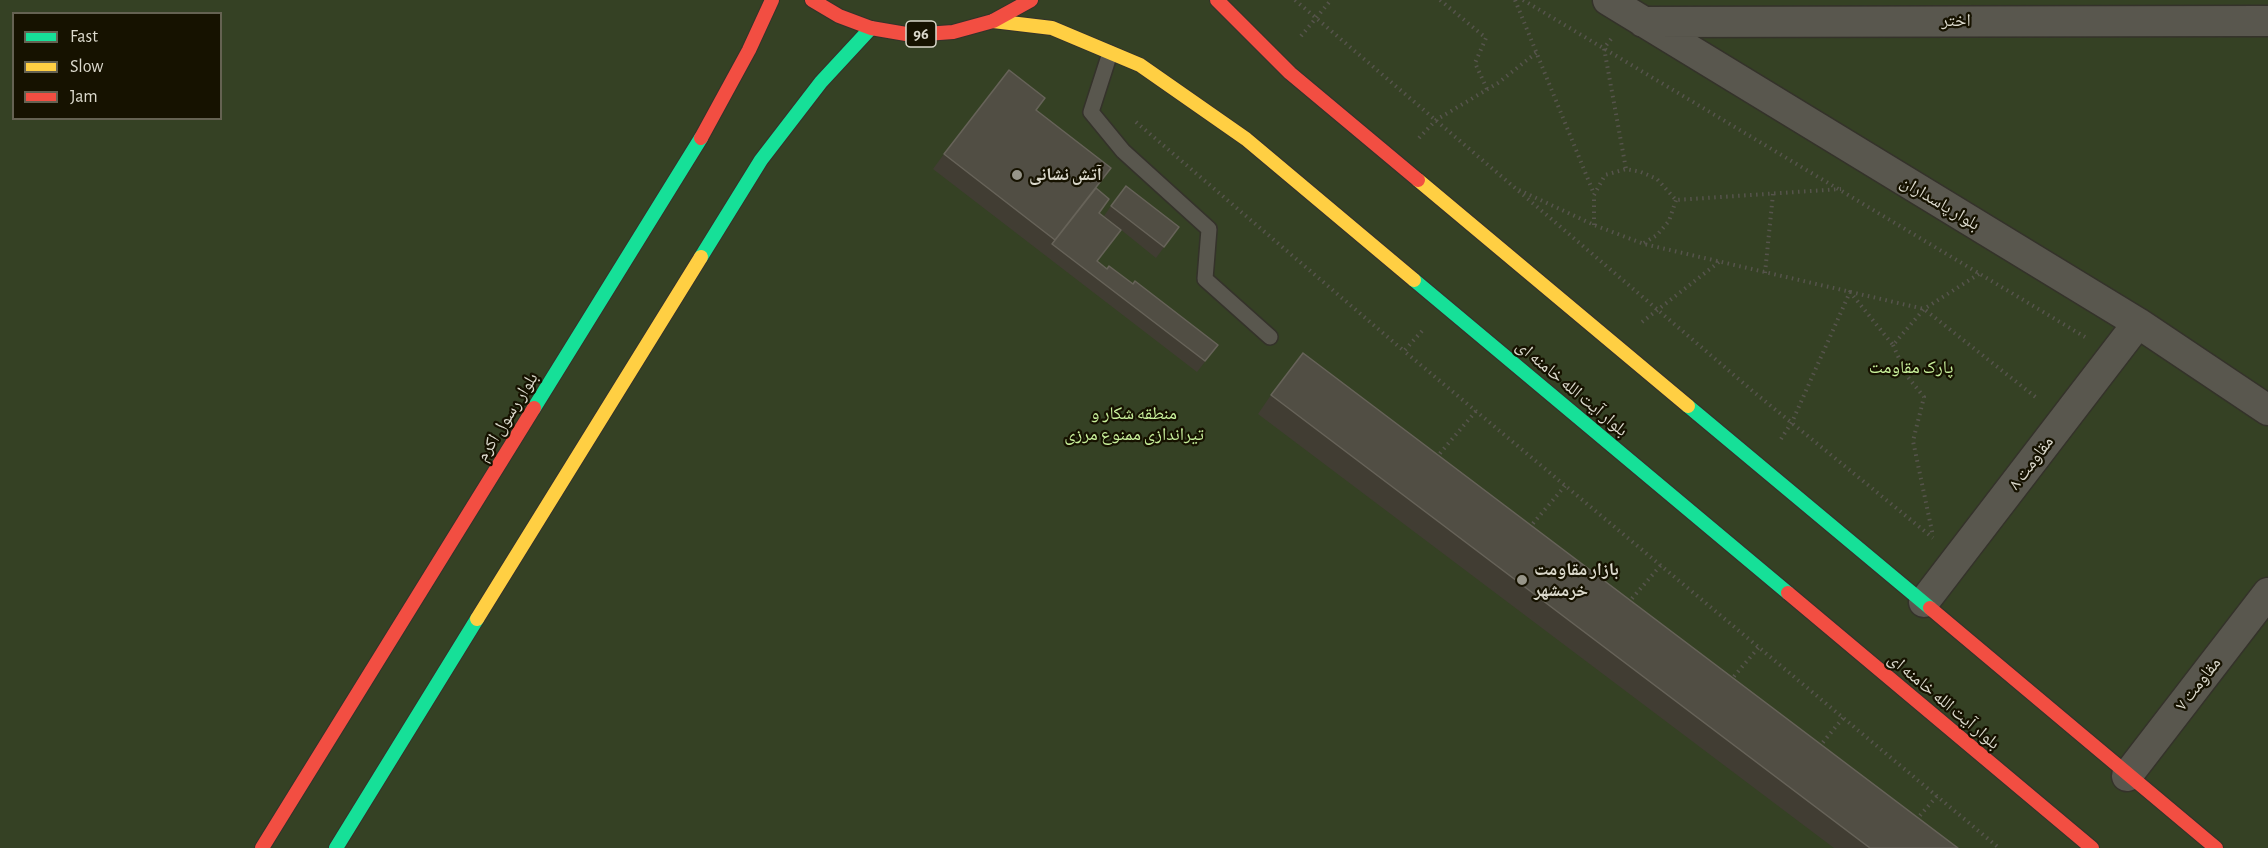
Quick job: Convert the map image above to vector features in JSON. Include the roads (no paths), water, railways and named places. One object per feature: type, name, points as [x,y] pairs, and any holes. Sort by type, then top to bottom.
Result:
[{"type":"main road","name":"بلوار رسول اکرم","points":[[262,848],[706,130],[749,50],[772,0]]},
{"type":"main road","name":"96","points":[[812,0],[839,16],[871,28],[912,35],[953,32],[993,21],[1031,0]]},
{"type":"main road","points":[[1217,0],[1278,62],[1924,602],[2127,776],[2216,848]]},
{"type":"main road","name":"بلوار آیت الله خامنه ای","points":[[993,21],[1052,28],[1140,64],[1246,139],[2092,848]]},
{"type":"main road","points":[[336,848],[762,160],[821,82],[871,28]]},
{"type":"street","name":"اختر","points":[[1627,12],[2268,21]]},
{"type":"street","name":"بلوار پاسداران","points":[[1627,12],[2138,323],[2268,410]]},
{"type":"street","name":"مقاومت ۸","points":[[1924,602],[2138,323]]},
{"type":"street","name":"مقاومت ۷","points":[[2127,776],[2268,592]]},
{"type":"lane","points":[[1110,53],[1091,112],[1123,151],[1209,230],[1205,279],[1270,337]]},
{"type":"place","name":"آتش نشانی","points":[[1017,175]]},
{"type":"place","name":"بازار مقاومت خرمشهر","points":[[1522,580]]},
{"type":"park label","name":"پارک مقاومت","points":[[1911,368]]},
{"type":"park label","name":"منطقه شکار و تیراندازی ممنوع مرزی","points":[[1134,424]]}]
